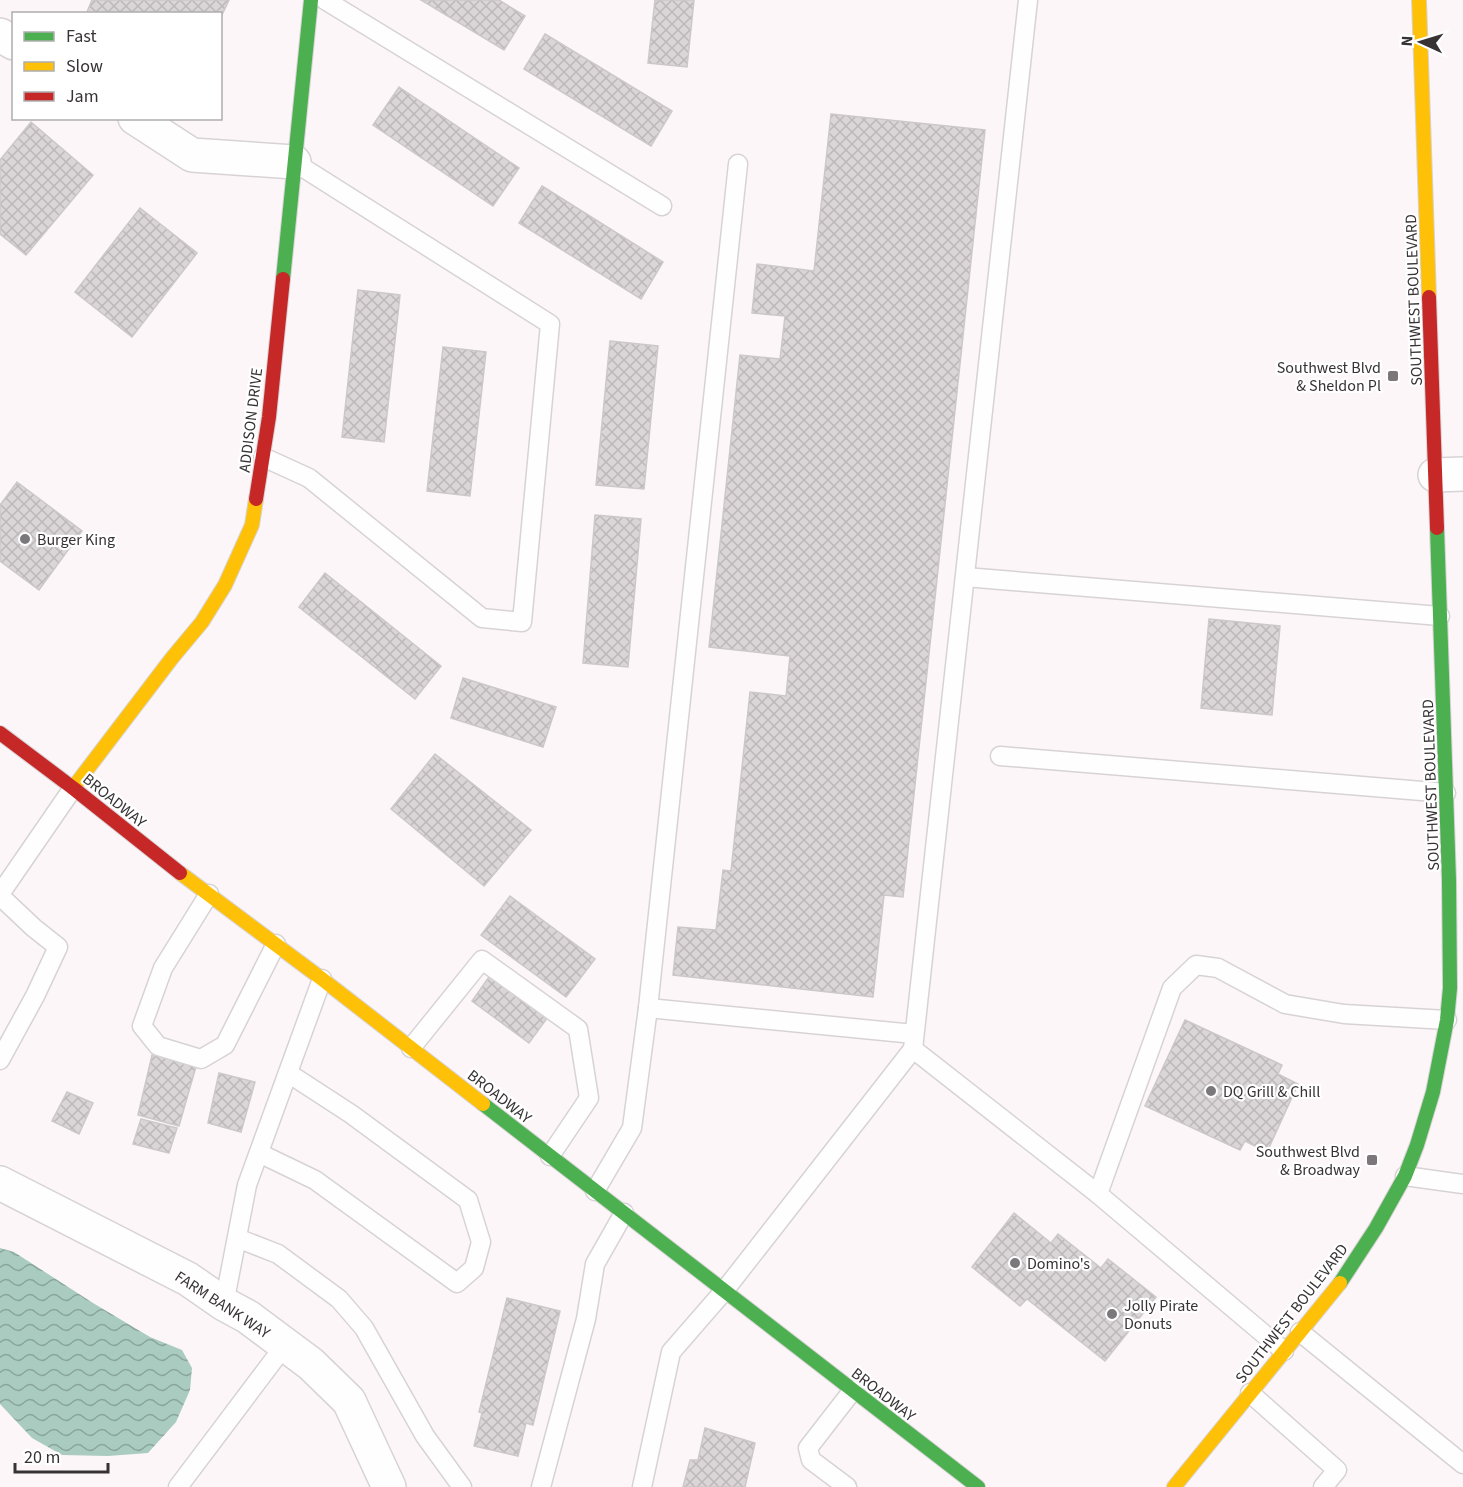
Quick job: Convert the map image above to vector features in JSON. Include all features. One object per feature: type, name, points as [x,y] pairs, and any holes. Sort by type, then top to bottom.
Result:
[{"type":"street","name":"ADDISON DRIVE","points":[[73,788],[202,622],[225,585],[252,525],[273,382],[311,0]]},
{"type":"street","name":"SOUTHWEST BOULEVARD","points":[[1174,1487],[1345,1276],[1376,1228],[1405,1176],[1417,1145],[1432,1092],[1447,1020],[1450,988],[1449,880],[1455,814],[1446,793],[1440,616],[1449,474],[1419,0]]},
{"type":"street","points":[[138,120],[192,155],[294,162]]},
{"type":"street","name":"BROADWAY","points":[[0,733],[978,1487]]},
{"type":"street","name":"FARM BANK WAY","points":[[0,1183],[188,1279],[224,1304],[248,1317],[311,1364],[349,1401],[389,1487]]},
{"type":"lane","points":[[325,0],[662,206]]},
{"type":"lane","points":[[642,1487],[671,1352],[724,1291],[914,1042],[1028,0]]},
{"type":"lane","points":[[263,457],[309,478],[482,618],[522,622],[550,324],[294,162]]},
{"type":"lane","points":[[595,1191],[632,1128],[648,1008],[738,164]]},
{"type":"lane","points":[[965,577],[1440,616]]},
{"type":"lane","points":[[1000,756],[1446,793]]},
{"type":"lane","points":[[0,1060],[35,996],[58,947],[0,895],[73,788]]},
{"type":"lane","points":[[208,894],[163,968],[142,1026],[159,1046],[201,1059],[225,1045],[276,944]]},
{"type":"lane","points":[[411,1048],[482,960],[578,1029],[589,1098],[550,1156]]},
{"type":"lane","points":[[1098,1194],[1172,988],[1196,965],[1218,968],[1285,1004],[1344,1014],[1447,1020]]},
{"type":"lane","points":[[224,1304],[247,1185],[322,979]]},
{"type":"lane","points":[[648,1008],[914,1042],[1284,1350]]},
{"type":"lane","points":[[259,1153],[315,1180],[457,1283],[474,1268],[481,1242],[468,1200],[351,1114],[288,1073]]},
{"type":"lane","points":[[1405,1176],[1463,1185]]},
{"type":"lane","points":[[541,1487],[586,1319],[596,1264],[624,1213]]},
{"type":"lane","points":[[237,1238],[278,1254],[339,1299],[364,1328],[425,1436],[462,1487]]},
{"type":"lane","points":[[1300,1332],[1463,1464]]},
{"type":"lane","points":[[178,1487],[285,1345]]},
{"type":"lane","points":[[846,1487],[811,1460],[808,1448],[853,1390]]},
{"type":"lane","points":[[1250,1393],[1337,1470],[1323,1487]]},
{"type":"water","points":[[0,1248],[14,1252],[150,1337],[182,1350],[192,1368],[190,1390],[176,1422],[148,1453],[108,1456],[62,1455],[32,1438],[0,1404]]},
{"type":"building","points":[[92,0],[229,0],[222,15],[222,12],[87,12]]},
{"type":"building","points":[[421,0],[499,0],[525,16],[504,50]]},
{"type":"building","points":[[655,0],[694,0],[687,67],[648,63]]},
{"type":"building","points":[[545,34],[672,111],[651,146],[524,69]]},
{"type":"building","points":[[399,87],[519,168],[493,206],[373,125]]},
{"type":"building","points":[[831,114],[985,130],[903,897],[884,895],[873,997],[673,975],[678,927],[716,930],[723,870],[731,871],[750,692],[786,696],[790,656],[709,647],[740,355],[780,359],[785,316],[752,313],[757,264],[814,271]]},
{"type":"building","points":[[31,122],[93,175],[26,255],[0,234],[0,160]]},
{"type":"building","points":[[542,186],[663,262],[641,299],[519,223]]},
{"type":"building","points":[[140,208],[197,253],[132,337],[75,292]]},
{"type":"building","points":[[358,290],[400,295],[384,442],[342,437]]},
{"type":"building","points":[[610,341],[658,346],[644,489],[596,485]]},
{"type":"building","points":[[443,347],[486,352],[470,496],[427,491]]},
{"type":"building","points":[[17,482],[82,531],[39,590],[0,561],[0,505]]},
{"type":"building","points":[[595,515],[641,519],[628,667],[583,663]]},
{"type":"building","points":[[325,573],[441,666],[415,699],[299,607]]},
{"type":"building","points":[[1209,619],[1280,626],[1272,715],[1201,708]]},
{"type":"building","points":[[463,678],[556,707],[543,747],[451,718]]},
{"type":"building","points":[[435,754],[531,830],[484,886],[391,809]]},
{"type":"building","points":[[510,896],[595,959],[566,997],[481,935]]},
{"type":"building","points":[[491,974],[548,1017],[529,1043],[472,1001]]},
{"type":"building","points":[[1185,1020],[1282,1065],[1278,1074],[1298,1084],[1267,1152],[1245,1141],[1240,1150],[1145,1106]]},
{"type":"building","points":[[153,1051],[197,1063],[179,1126],[138,1115]]},
{"type":"building","points":[[219,1073],[255,1082],[241,1132],[208,1123]]},
{"type":"building","points":[[67,1092],[93,1103],[79,1134],[52,1121]]},
{"type":"building","points":[[141,1119],[177,1128],[169,1153],[133,1144]]},
{"type":"building","points":[[1014,1213],[1051,1243],[1058,1234],[1101,1268],[1108,1259],[1156,1297],[1105,1361],[1027,1299],[1020,1306],[972,1267]]},
{"type":"building","points":[[507,1298],[560,1311],[533,1425],[526,1423],[518,1456],[474,1446],[482,1413],[479,1412]]},
{"type":"building","points":[[705,1428],[755,1443],[745,1487],[683,1487],[690,1460],[698,1460]]},
{"type":"traffic: fast","points":[[283,279],[311,0]]},
{"type":"traffic: fast","points":[[1340,1283],[1376,1228],[1405,1176],[1433,1092],[1447,1020],[1450,988],[1449,880],[1437,528]]},
{"type":"traffic: fast","points":[[483,1104],[978,1487]]},
{"type":"traffic: slow","points":[[1419,0],[1429,297]]},
{"type":"traffic: slow","points":[[73,788],[202,622],[225,585],[252,525],[256,499]]},
{"type":"traffic: slow","points":[[180,873],[483,1104]]},
{"type":"traffic: slow","points":[[1174,1487],[1340,1283]]},
{"type":"traffic: jam","points":[[256,499],[269,417],[283,279]]},
{"type":"traffic: jam","points":[[1429,297],[1437,528]]},
{"type":"traffic: jam","points":[[0,733],[180,873]]},
{"type":"place","name":"Southwest Blvd & Sheldon Pl","points":[[1393,376]]},
{"type":"place","name":"Burger King","points":[[25,539]]},
{"type":"place","name":"DQ Grill & Chill","points":[[1211,1091]]},
{"type":"place","name":"Southwest Blvd & Broadway","points":[[1372,1160]]},
{"type":"place","name":"Domino's","points":[[1015,1263]]},
{"type":"place","name":"Jolly Pirate Donuts","points":[[1112,1314]]}]
